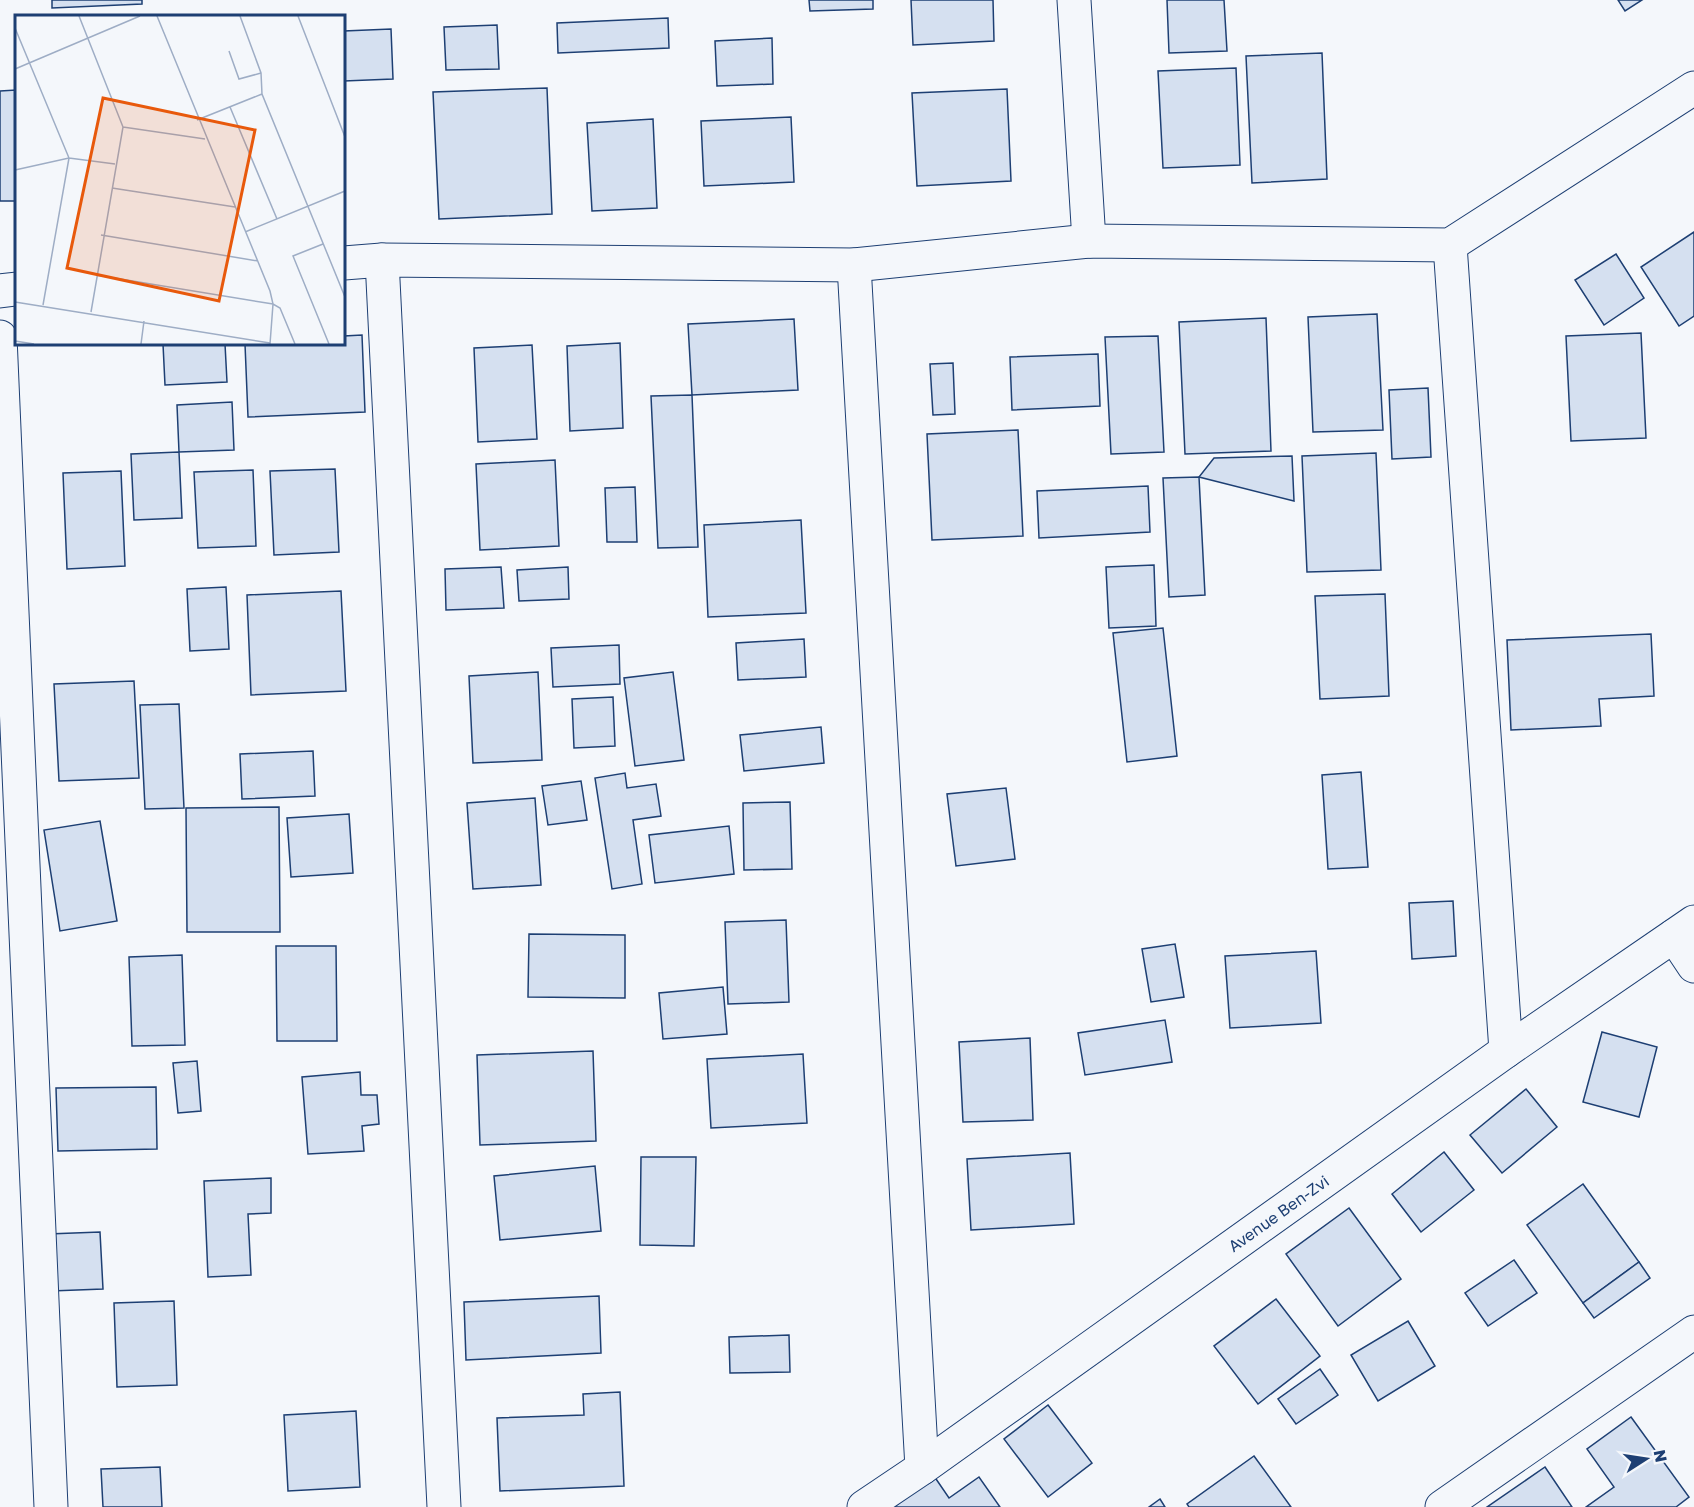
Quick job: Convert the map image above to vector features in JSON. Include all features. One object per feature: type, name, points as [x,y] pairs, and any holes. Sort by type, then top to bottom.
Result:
[{"type":"street","points":[[1074,0],[1089,241]]},
{"type":"street","points":[[345,263],[382,260],[854,265],[1089,241],[1450,244],[1694,88]]},
{"type":"street","points":[[1450,244],[1506,1051]]},
{"type":"street","points":[[382,260],[444,1507]]},
{"type":"street","points":[[854,265],[922,1468]]},
{"type":"street","points":[[0,291],[15,289]]},
{"type":"street","points":[[0,337],[51,1507]]},
{"type":"street","points":[[1684,929],[1694,966]]},
{"type":"street","name":"Avenue Ben-Zvi","points":[[864,1507],[1506,1051],[1684,929]]},
{"type":"street","points":[[1442,1507],[1694,1332]]},
{"type":"building","points":[[52,0],[142,0],[142,4],[52,8]]},
{"type":"building","points":[[809,0],[873,0],[873,9],[810,11]]},
{"type":"building","points":[[911,0],[993,0],[994,41],[913,45]]},
{"type":"building","points":[[1167,0],[1224,0],[1227,51],[1169,53]]},
{"type":"building","points":[[1618,0],[1642,0],[1625,11]]},
{"type":"building","points":[[668,18],[669,48],[558,53],[557,23]]},
{"type":"building","points":[[497,25],[499,69],[446,70],[444,27]]},
{"type":"building","points":[[391,29],[393,79],[345,81],[345,31]]},
{"type":"building","points":[[772,38],[773,84],[717,86],[715,41]]},
{"type":"building","points":[[1322,53],[1327,179],[1252,183],[1246,56]]},
{"type":"building","points":[[1236,68],[1240,165],[1163,168],[1158,71]]},
{"type":"building","points":[[547,88],[552,214],[439,219],[433,92]]},
{"type":"building","points":[[1007,89],[1011,181],[917,186],[912,93]]},
{"type":"building","points":[[15,90],[15,201],[0,201],[0,91]]},
{"type":"building","points":[[791,117],[794,182],[704,186],[701,121]]},
{"type":"building","points":[[653,119],[657,208],[592,211],[587,123]]},
{"type":"building","points":[[1694,232],[1694,316],[1679,326],[1641,267]]},
{"type":"building","points":[[1616,254],[1644,298],[1604,325],[1575,280]]},
{"type":"building","points":[[1377,314],[1383,430],[1313,432],[1308,317]]},
{"type":"building","points":[[1266,318],[1271,451],[1185,454],[1179,322]]},
{"type":"building","points":[[794,319],[798,390],[692,395],[688,324]]},
{"type":"building","points":[[1641,333],[1646,438],[1571,441],[1566,336]]},
{"type":"building","points":[[362,335],[365,412],[248,417],[245,345],[345,345],[345,336]]},
{"type":"building","points":[[1158,336],[1164,452],[1111,454],[1105,337]]},
{"type":"building","points":[[620,343],[623,428],[570,431],[567,346]]},
{"type":"building","points":[[163,345],[225,345],[227,382],[165,385]]},
{"type":"building","points":[[532,345],[537,439],[478,442],[474,348]]},
{"type":"building","points":[[1098,354],[1100,406],[1012,410],[1010,357]]},
{"type":"building","points":[[953,363],[955,414],[933,415],[930,364]]},
{"type":"building","points":[[1428,388],[1431,457],[1392,459],[1389,390]]},
{"type":"building","points":[[692,395],[698,547],[658,548],[651,396]]},
{"type":"building","points":[[232,402],[234,450],[179,452],[177,405]]},
{"type":"building","points":[[1018,430],[1023,536],[932,540],[927,434]]},
{"type":"building","points":[[179,452],[182,518],[134,520],[131,454]]},
{"type":"building","points":[[1376,453],[1381,570],[1307,572],[1302,456]]},
{"type":"building","points":[[1292,456],[1294,501],[1199,477],[1214,458]]},
{"type":"building","points":[[555,460],[559,546],[480,550],[476,464]]},
{"type":"building","points":[[335,469],[339,552],[274,555],[270,471]]},
{"type":"building","points":[[253,470],[256,546],[198,548],[194,472]]},
{"type":"building","points":[[121,471],[125,566],[67,569],[63,473]]},
{"type":"building","points":[[1199,477],[1205,595],[1169,597],[1163,478]]},
{"type":"building","points":[[1148,486],[1150,532],[1039,538],[1037,491]]},
{"type":"building","points":[[635,487],[637,542],[607,542],[605,488]]},
{"type":"building","points":[[801,520],[806,613],[708,617],[704,525]]},
{"type":"building","points":[[1154,565],[1156,626],[1109,628],[1106,567]]},
{"type":"building","points":[[501,567],[504,608],[446,610],[445,569]]},
{"type":"building","points":[[568,567],[569,599],[519,601],[517,570]]},
{"type":"building","points":[[226,587],[229,649],[190,651],[187,589]]},
{"type":"building","points":[[341,591],[346,691],[251,695],[247,595]]},
{"type":"building","points":[[1385,594],[1389,696],[1320,699],[1315,596]]},
{"type":"building","points":[[1163,628],[1177,756],[1127,762],[1113,633]]},
{"type":"building","points":[[1651,634],[1654,696],[1599,699],[1601,726],[1511,730],[1507,640]]},
{"type":"building","points":[[804,639],[806,677],[738,680],[736,643]]},
{"type":"building","points":[[619,645],[620,684],[553,687],[551,648]]},
{"type":"building","points":[[538,672],[542,760],[473,763],[469,676]]},
{"type":"building","points":[[673,672],[684,760],[635,766],[624,678]]},
{"type":"building","points":[[134,681],[139,778],[59,781],[54,684]]},
{"type":"building","points":[[613,697],[615,746],[574,748],[572,699]]},
{"type":"building","points":[[179,704],[184,808],[145,809],[140,705]]},
{"type":"building","points":[[821,727],[824,763],[744,771],[740,735]]},
{"type":"building","points":[[313,751],[315,796],[242,799],[240,754]]},
{"type":"building","points":[[1361,772],[1368,867],[1328,869],[1322,775]]},
{"type":"building","points":[[625,773],[627,788],[656,784],[661,816],[633,820],[642,884],[612,889],[595,778]]},
{"type":"building","points":[[581,781],[587,820],[548,825],[542,786]]},
{"type":"building","points":[[1006,788],[1015,859],[956,866],[947,794]]},
{"type":"building","points":[[535,798],[541,885],[473,889],[467,803]]},
{"type":"building","points":[[790,802],[792,869],[744,870],[743,803]]},
{"type":"building","points":[[279,807],[280,932],[187,932],[186,808]]},
{"type":"building","points":[[349,814],[353,873],[291,877],[287,818]]},
{"type":"building","points":[[100,821],[117,921],[60,931],[44,830]]},
{"type":"building","points":[[729,826],[734,874],[655,883],[649,835]]},
{"type":"building","points":[[1453,901],[1456,956],[1412,959],[1409,903]]},
{"type":"building","points":[[786,920],[789,1002],[728,1004],[725,922]]},
{"type":"building","points":[[529,934],[625,935],[625,998],[528,997]]},
{"type":"building","points":[[1175,944],[1184,997],[1151,1002],[1142,949]]},
{"type":"building","points":[[276,946],[336,946],[337,1041],[277,1041]]},
{"type":"building","points":[[1316,951],[1321,1023],[1230,1028],[1225,956]]},
{"type":"building","points":[[182,955],[185,1045],[132,1046],[129,957]]},
{"type":"building","points":[[723,987],[727,1034],[663,1039],[659,993]]},
{"type":"building","points":[[1165,1020],[1172,1062],[1085,1075],[1078,1033]]},
{"type":"building","points":[[1602,1032],[1657,1047],[1639,1117],[1583,1102]]},
{"type":"building","points":[[1030,1038],[1033,1120],[963,1122],[959,1042]]},
{"type":"building","points":[[593,1051],[596,1141],[480,1145],[477,1055]]},
{"type":"building","points":[[803,1054],[807,1123],[711,1128],[707,1059]]},
{"type":"building","points":[[197,1061],[201,1111],[178,1113],[173,1063]]},
{"type":"building","points":[[360,1072],[361,1095],[377,1095],[379,1124],[362,1126],[364,1151],[308,1154],[302,1077]]},
{"type":"building","points":[[156,1087],[157,1149],[58,1151],[56,1088]]},
{"type":"building","points":[[1526,1089],[1557,1127],[1502,1173],[1470,1135]]},
{"type":"building","points":[[1444,1152],[1474,1190],[1421,1232],[1392,1194]]},
{"type":"building","points":[[1070,1153],[1074,1224],[971,1230],[967,1159]]},
{"type":"building","points":[[641,1157],[696,1157],[694,1246],[640,1245]]},
{"type":"building","points":[[595,1166],[601,1231],[500,1240],[494,1176]]},
{"type":"building","points":[[271,1178],[271,1213],[248,1214],[251,1275],[208,1277],[204,1181]]},
{"type":"building","points":[[1583,1184],[1639,1262],[1583,1303],[1527,1225]]},
{"type":"building","points":[[1349,1208],[1401,1279],[1338,1326],[1286,1254]]},
{"type":"building","points":[[100,1232],[103,1289],[51,1291],[48,1234]]},
{"type":"building","points":[[1514,1260],[1537,1293],[1488,1326],[1465,1293]]},
{"type":"building","points":[[1639,1262],[1650,1278],[1594,1318],[1583,1303]]},
{"type":"building","points":[[599,1296],[601,1353],[466,1360],[464,1302]]},
{"type":"building","points":[[1276,1299],[1320,1356],[1258,1404],[1214,1346]]},
{"type":"building","points":[[174,1301],[177,1385],[117,1387],[114,1303]]},
{"type":"building","points":[[1408,1321],[1435,1366],[1378,1401],[1351,1355]]},
{"type":"building","points":[[789,1335],[790,1372],[730,1373],[729,1337]]},
{"type":"building","points":[[1320,1369],[1338,1395],[1296,1424],[1278,1399]]},
{"type":"building","points":[[620,1392],[624,1486],[500,1491],[497,1418],[584,1415],[583,1394]]},
{"type":"building","points":[[1048,1405],[1092,1463],[1048,1497],[1004,1439]]},
{"type":"building","points":[[356,1411],[360,1487],[288,1491],[284,1415]]},
{"type":"building","points":[[1631,1417],[1689,1497],[1676,1507],[1586,1507],[1614,1487],[1587,1449]]},
{"type":"building","points":[[1254,1456],[1291,1507],[1189,1507],[1187,1504]]},
{"type":"building","points":[[160,1467],[162,1507],[103,1507],[101,1469]]},
{"type":"building","points":[[1545,1467],[1572,1507],[1487,1507]]},
{"type":"building","points":[[934,1476],[949,1498],[979,1477],[1000,1507],[894,1507]]},
{"type":"building","points":[[1160,1499],[1165,1507],[1149,1507]]}]
